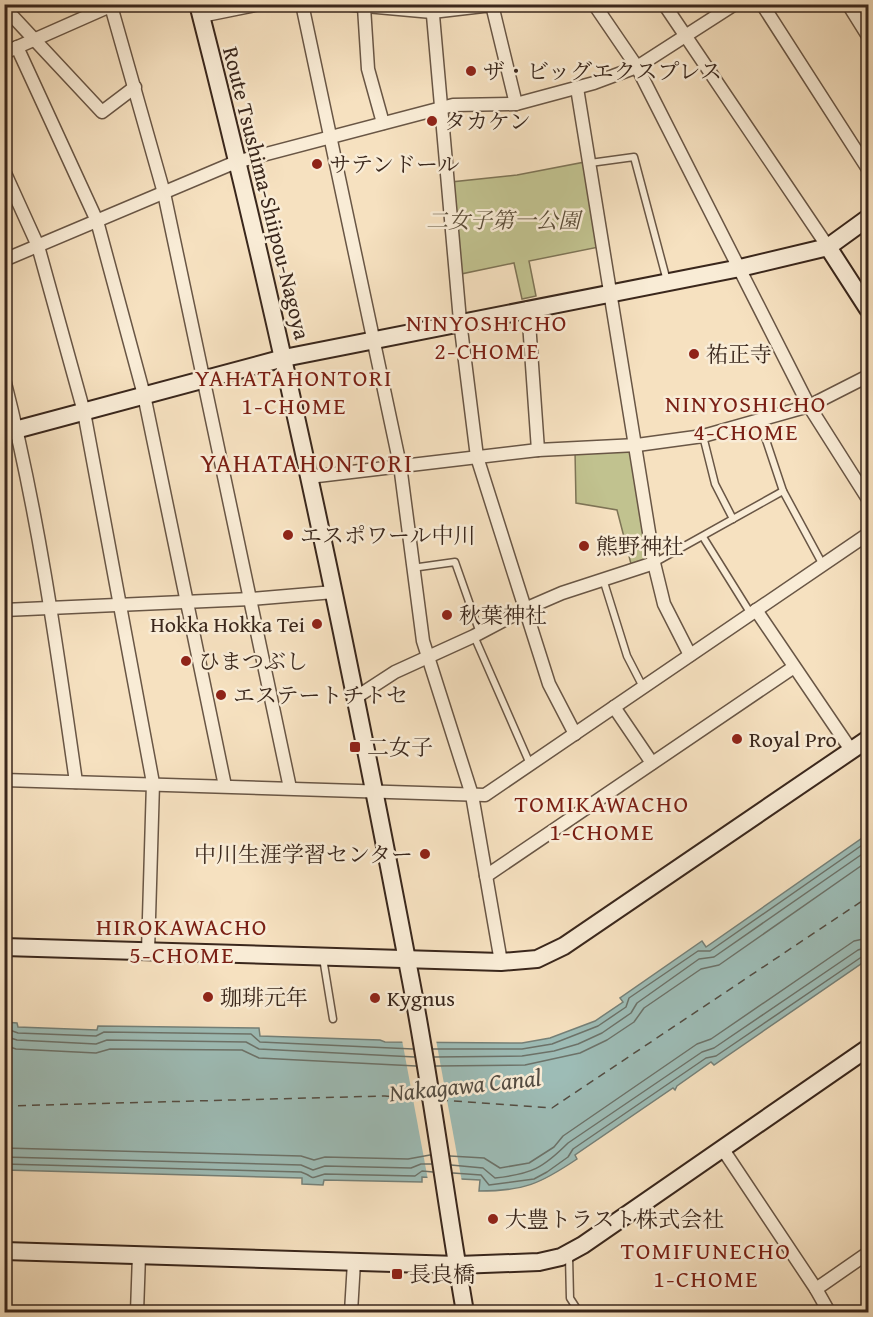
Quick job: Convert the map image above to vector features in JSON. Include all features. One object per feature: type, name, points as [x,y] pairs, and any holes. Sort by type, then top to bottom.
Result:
[{"type":"street","points":[[200,10],[260,4]]},
{"type":"street","points":[[302,4],[400,465],[412,568],[428,659],[472,795],[501,962]]},
{"type":"street","points":[[344,4],[364,7],[432,8],[492,5],[516,104]]},
{"type":"street","points":[[594,4],[637,66],[809,406],[868,499]]},
{"type":"street","points":[[664,4],[687,35],[868,309]]},
{"type":"street","points":[[4,260],[236,162],[453,105],[516,104],[577,88],[637,66],[735,4]]},
{"type":"street","points":[[762,4],[868,169]]},
{"type":"street","points":[[848,4],[868,36]]},
{"type":"street","points":[[4,53],[113,5],[164,193],[290,788]]},
{"type":"street","points":[[4,7],[102,112],[135,87]]},
{"type":"street","points":[[364,7],[368,69],[383,123]]},
{"type":"street","points":[[432,8],[460,321],[477,457],[549,684],[575,734]]},
{"type":"street","name":"Route Tsushima-Shiipou-Nagoya","points":[[200,10],[284,357],[334,592],[420,1033],[465,1312]]},
{"type":"street","points":[[17,47],[97,221],[144,396],[225,786]]},
{"type":"street","points":[[577,88],[637,444],[654,563],[664,604],[690,655]]},
{"type":"street","points":[[4,171],[38,246],[84,412],[153,783],[148,951]]},
{"type":"street","points":[[11,431],[284,357],[740,268],[828,247],[868,218]]},
{"type":"street","points":[[528,308],[538,450]]},
{"type":"street","points":[[309,477],[538,450],[637,444],[704,436],[760,422],[809,406],[868,376]]},
{"type":"street","points":[[4,379],[11,431],[51,607],[76,782]]},
{"type":"street","points":[[4,780],[290,788],[374,794],[485,795],[868,534]]},
{"type":"street","points":[[355,698],[395,672],[428,659],[525,609],[602,578],[654,563]]},
{"type":"street","points":[[4,610],[251,599],[334,592]]},
{"type":"street","points":[[753,612],[794,666],[851,750]]},
{"type":"street","points":[[486,876],[794,666]]},
{"type":"street","points":[[614,707],[652,764]]},
{"type":"street","points":[[4,947],[522,962],[558,951],[868,738]]},
{"type":"street","points":[[4,1251],[458,1265],[539,1262],[569,1252],[868,1048]]},
{"type":"street","points":[[722,1148],[829,1312]]},
{"type":"street","points":[[816,1289],[868,1253]]},
{"type":"street","points":[[137,1312],[139,1255]]},
{"type":"street","points":[[351,1312],[354,1262]]},
{"type":"lane","points":[[590,163],[634,157],[667,281]]},
{"type":"lane","points":[[760,422],[783,491],[823,565]]},
{"type":"lane","points":[[704,436],[715,484],[733,519]]},
{"type":"lane","points":[[654,563],[783,491]]},
{"type":"lane","points":[[703,537],[753,612]]},
{"type":"lane","points":[[412,568],[455,562],[477,635],[530,765]]},
{"type":"lane","points":[[602,578],[627,656],[644,687]]},
{"type":"lane","points":[[323,956],[333,1019]]},
{"type":"lane","points":[[569,1252],[570,1298],[579,1312]]},
{"type":"green space","name":"二女子第一公園","points":[[585,162],[599,247],[529,261],[536,296],[522,299],[514,263],[461,274],[451,182],[517,175]]},
{"type":"green space","points":[[575,451],[633,451],[649,556],[646,561],[631,564],[617,510],[576,503]]},
{"type":"water","name":"Nakagawa Canal","points":[[868,834],[868,959],[714,1065],[711,1062],[677,1086],[675,1090],[673,1088],[575,1155],[577,1159],[542,1180],[508,1190],[479,1191],[480,1180],[422,1177],[422,1182],[324,1180],[323,1185],[302,1184],[302,1178],[5,1170],[5,1022],[17,1023],[18,1027],[97,1030],[98,1026],[259,1028],[260,1036],[385,1042],[522,1043],[550,1038],[595,1021],[623,1002],[620,998],[702,941],[706,947]]},
{"type":"pier","points":[[402,1040],[436,1040],[462,1182],[428,1180]]},
{"type":"ferry route","points":[[440,1100],[552,1108],[868,897]]},
{"type":"ferry route","points":[[4,1106],[385,1096],[423,1099]]},
{"type":"place","name":"ザ・ビッグエクスプレス","points":[[471,71]]},
{"type":"place","name":"タカケン","points":[[432,121]]},
{"type":"place","name":"サテンドール","points":[[317,164]]},
{"type":"place","name":"祐正寺","points":[[694,354]]},
{"type":"place","name":"エスポワール中川","points":[[288,535]]},
{"type":"place","name":"熊野神社","points":[[584,546]]},
{"type":"place","name":"秋葉神社","points":[[447,615]]},
{"type":"place","name":"Hokka Hokka Tei","points":[[317,624]]},
{"type":"place","name":"ひまつぶし","points":[[186,661]]},
{"type":"place","name":"エステートチトセ","points":[[221,695]]},
{"type":"place","name":"Royal Pro","points":[[737,739]]},
{"type":"place","name":"二女子","points":[[355,747]]},
{"type":"place","name":"中川生涯学習センター","points":[[425,854]]},
{"type":"place","name":"珈琲元年","points":[[208,997]]},
{"type":"place","name":"Kygnus","points":[[375,998]]},
{"type":"place","name":"大豊トラスト株式会社","points":[[493,1219]]},
{"type":"place","name":"長良橋","points":[[397,1274]]},
{"type":"district","name":"NINYOSHICHO 2-CHOME","points":[[487,336]]},
{"type":"district","name":"YAHATAHONTORI 1-CHOME","points":[[294,391]]},
{"type":"district","name":"NINYOSHICHO 4-CHOME","points":[[746,417]]},
{"type":"district","name":"YAHATAHONTORI","points":[[307,462]]},
{"type":"district","name":"TOMIKAWACHO 1-CHOME","points":[[602,817]]},
{"type":"district","name":"HIROKAWACHO 5-CHOME","points":[[182,940]]},
{"type":"district","name":"TOMIFUNECHO 1-CHOME","points":[[706,1264]]}]
